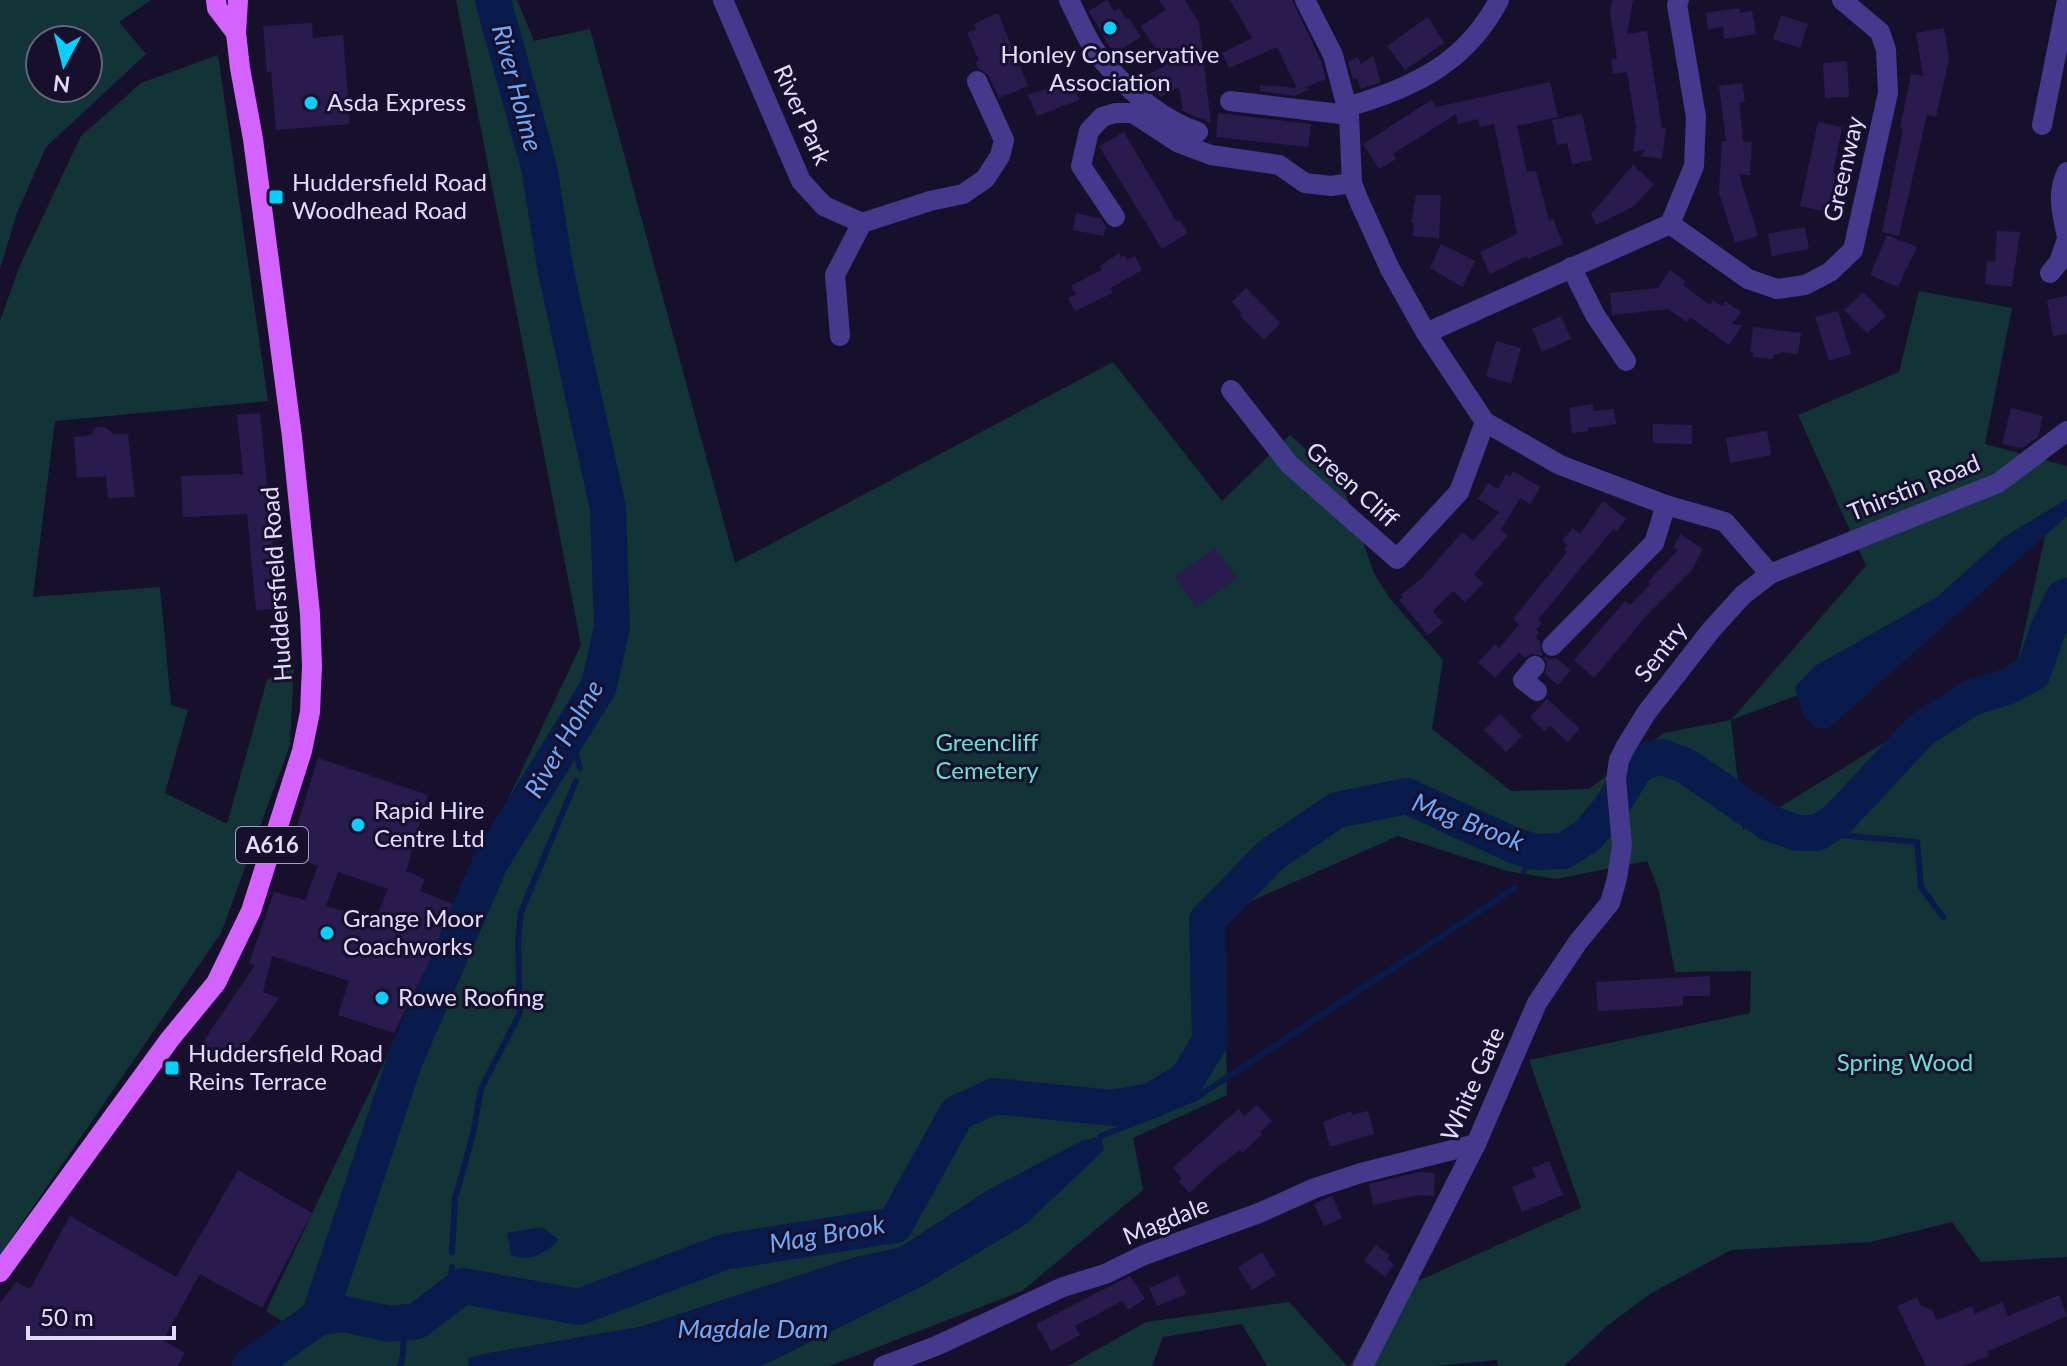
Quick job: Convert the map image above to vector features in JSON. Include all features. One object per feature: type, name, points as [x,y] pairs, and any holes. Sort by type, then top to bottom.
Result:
[{"type":"main road","name":"A616","points":[[216,0],[217,8],[236,33]]},
{"type":"main road","name":"Huddersfield Road","points":[[0,1272],[170,1039],[216,983],[251,911],[302,751],[307,725],[312,666],[310,614],[294,452],[236,33],[238,0]]},
{"type":"street","name":"River Park","points":[[723,0],[801,181],[824,206],[862,223]]},
{"type":"street","points":[[1069,0],[1101,59],[1138,96],[1180,126],[1198,132]]},
{"type":"street","points":[[1305,0],[1333,55],[1348,111],[1352,183],[1390,269],[1426,333],[1485,422],[1560,465],[1666,505],[1725,522],[1770,574]]},
{"type":"street","points":[[1230,101],[1348,111],[1393,93],[1434,71],[1459,53],[1486,26],[1499,0]]},
{"type":"street","points":[[1426,333],[1670,224],[1694,166],[1696,117],[1677,5],[1679,0]]},
{"type":"street","name":"Greenway","points":[[1670,224],[1748,279],[1777,289],[1805,285],[1817,279],[1830,272],[1853,250],[1888,93],[1886,50],[1880,32],[1842,0]]},
{"type":"street","points":[[2042,125],[2067,0]]},
{"type":"street","points":[[840,336],[835,275],[862,223],[963,194],[985,179],[1000,156],[1004,140],[977,81]]},
{"type":"street","points":[[1115,217],[1081,166],[1089,131],[1102,117],[1115,113],[1133,113],[1179,143],[1211,155],[1279,165],[1305,183],[1331,186],[1352,183]]},
{"type":"street","points":[[2050,273],[2059,262],[2067,238],[2061,212],[2060,185],[2067,172]]},
{"type":"street","points":[[1571,267],[1595,315],[1626,361]]},
{"type":"street","name":"Green Cliff","points":[[1231,390],[1289,464],[1397,559],[1459,492],[1485,422]]},
{"type":"street","name":"Thirstin Road","points":[[1770,574],[1998,483],[2067,431]]},
{"type":"street","points":[[1552,646],[1654,543],[1666,505]]},
{"type":"street","name":"Sentry","points":[[1616,779],[1619,760],[1647,712],[1712,629],[1743,595],[1770,574]]},
{"type":"street","points":[[1535,666],[1523,680],[1537,691]]},
{"type":"street","name":"White Gate","points":[[1363,1366],[1476,1144],[1537,1003],[1578,942],[1610,903],[1617,878],[1621,826],[1616,779]]},
{"type":"street","name":"Magdale","points":[[883,1366],[936,1346],[1063,1287],[1105,1274],[1144,1255],[1259,1213],[1315,1188],[1476,1144]]},
{"type":"green space","points":[[0,0],[151,0],[119,22],[146,54],[104,93],[104,24],[24,24],[24,104],[92,104],[46,147],[17,213],[0,269]]},
{"type":"green space","points":[[456,0],[517,0],[534,41],[590,29],[735,563],[1113,362],[1222,501],[1290,435],[1341,481],[1374,573],[1388,596],[1443,660],[1432,729],[1511,791],[1589,789],[1664,733],[1731,720],[1866,566],[1798,415],[1899,372],[1919,291],[2012,308],[1985,444],[2067,466],[2067,506],[2050,528],[2067,516],[2067,1257],[1981,1262],[1952,1222],[1870,1242],[1731,1250],[1650,1294],[1607,1326],[1564,1366],[1498,1366],[1497,1360],[1437,1366],[1350,1366],[1391,1293],[1581,1208],[1529,1060],[1750,1013],[1751,971],[1675,972],[1659,891],[1647,861],[1556,879],[1507,871],[1398,836],[1224,913],[1227,1095],[1133,1138],[1143,1190],[1022,1291],[829,1366],[761,1366],[924,1285],[1027,1223],[990,1189],[899,1248],[856,1257],[640,1327],[489,1353],[469,1358],[469,1366],[262,1366],[276,1356],[286,1324],[266,1311],[581,645]],"holes":[[[2046,532],[2018,660],[1743,830],[1731,720],[1830,683]]]},
{"type":"green space","points":[[218,55],[268,401],[55,421],[33,597],[160,587],[171,705],[188,710],[165,793],[227,824],[267,680],[294,663],[290,745],[221,933],[0,1255],[0,321],[20,265],[81,136],[141,83]]},
{"type":"green space","points":[[1289,1302],[1347,1366],[1267,1366],[1242,1324],[1163,1337],[1152,1366],[1068,1366],[1146,1322]]},
{"type":"water","points":[[2067,499],[2067,516],[1829,728],[1817,729],[1803,715],[1795,687],[1815,666],[1937,597],[2004,537]]},
{"type":"water","name":"Magdale Dam","points":[[1101,1136],[1104,1150],[1027,1223],[924,1285],[761,1366],[469,1366],[468,1358],[640,1327],[856,1257],[899,1248],[990,1189],[1081,1141]]},
{"type":"water","points":[[542,1227],[559,1240],[531,1257],[511,1255],[507,1233]]},
{"type":"building","name":"Honley Conservative Association","points":[[1107,0],[1114,11],[1119,8],[1126,19],[1129,18],[1141,37],[1114,54],[1089,11]]},
{"type":"building","points":[[1159,0],[1185,0],[1199,23],[1206,80],[1203,81],[1206,81],[1211,123],[1183,111],[1179,87],[1161,97],[1140,79],[1166,65],[1141,26],[1166,10]]},
{"type":"building","points":[[1230,0],[1292,0],[1321,61],[1326,79],[1304,88],[1310,89],[1295,96],[1260,91],[1260,85],[1297,88],[1277,47],[1229,68],[1222,53],[1252,38]]},
{"type":"building","points":[[1612,0],[1633,0],[1627,34],[1647,31],[1662,129],[1666,127],[1662,159],[1640,156],[1646,149],[1633,152],[1636,127],[1627,72],[1613,74],[1611,59],[1617,58],[1610,12]]},
{"type":"building","points":[[1739,8],[1740,13],[1752,11],[1756,34],[1724,39],[1723,27],[1708,29],[1706,13]]},
{"type":"building","points":[[998,13],[1028,86],[999,98],[988,75],[975,62],[979,61],[967,33],[976,29],[974,24]]},
{"type":"building","points":[[1781,15],[1808,24],[1800,48],[1773,39]]},
{"type":"building","points":[[1428,17],[1444,43],[1405,70],[1387,46]]},
{"type":"building","points":[[312,23],[313,38],[343,35],[350,124],[276,130],[263,26]]},
{"type":"building","points":[[1944,28],[1949,59],[1936,117],[1927,115],[1899,236],[1882,232],[1911,74],[1923,76],[1916,33]]},
{"type":"building","points":[[1373,56],[1381,82],[1361,89],[1357,78],[1353,79],[1348,62],[1358,57],[1361,64]]},
{"type":"building","points":[[1847,61],[1849,97],[1825,98],[1823,63]]},
{"type":"building","points":[[1072,80],[1079,100],[1037,116],[1028,95]]},
{"type":"building","points":[[1550,82],[1558,117],[1517,126],[1527,172],[1536,171],[1549,220],[1553,219],[1563,244],[1528,259],[1527,256],[1490,274],[1480,252],[1517,234],[1494,124],[1480,127],[1478,119],[1458,124],[1456,114],[1393,154],[1396,159],[1379,169],[1363,144],[1431,100],[1436,107]]},
{"type":"building","points":[[1742,83],[1745,102],[1740,102],[1743,142],[1752,142],[1750,175],[1739,174],[1758,236],[1735,243],[1719,193],[1722,141],[1726,141],[1719,86]]},
{"type":"building","points":[[1218,113],[1311,124],[1308,147],[1216,137]]},
{"type":"building","points":[[1582,114],[1592,160],[1572,164],[1567,143],[1557,145],[1552,120]]},
{"type":"building","points":[[1818,122],[1842,127],[1827,212],[1800,206]]},
{"type":"building","points":[[1124,132],[1177,222],[1180,220],[1188,233],[1162,249],[1099,146]]},
{"type":"building","points":[[1633,165],[1654,184],[1634,206],[1596,225],[1591,214]]},
{"type":"building","points":[[1416,195],[1441,195],[1439,238],[1413,236],[1414,223],[1411,223]]},
{"type":"building","points":[[1076,213],[1100,218],[1106,226],[1104,236],[1073,230]]},
{"type":"building","points":[[1805,227],[1809,249],[1772,256],[1768,234]]},
{"type":"building","points":[[1997,231],[2020,232],[2012,287],[1985,284],[1987,261],[1995,262]]},
{"type":"building","points":[[1887,235],[1917,247],[1898,287],[1870,275]]},
{"type":"building","points":[[1441,244],[1475,261],[1462,287],[1430,268]]},
{"type":"building","points":[[1119,253],[1121,257],[1125,255],[1127,260],[1135,256],[1142,270],[1110,288],[1113,293],[1075,311],[1068,298],[1076,294],[1071,286],[1102,270],[1100,266]]},
{"type":"building","points":[[1670,270],[1685,281],[1683,285],[1710,305],[1713,300],[1722,306],[1725,301],[1741,312],[1732,324],[1742,325],[1729,345],[1690,317],[1687,322],[1668,309],[1612,315],[1610,293],[1658,288]]},
{"type":"building","points":[[1246,288],[1281,323],[1264,340],[1239,315],[1242,313],[1232,302]]},
{"type":"building","points":[[1863,292],[1886,316],[1867,333],[1844,310]]},
{"type":"building","points":[[2067,296],[2067,334],[2053,336],[2047,300]]},
{"type":"building","points":[[1838,311],[1851,354],[1829,361],[1815,317]]},
{"type":"building","points":[[1561,316],[1571,339],[1542,352],[1532,329]]},
{"type":"building","points":[[1753,327],[1801,333],[1798,354],[1781,352],[1774,354],[1773,359],[1753,357],[1753,352],[1750,352]]},
{"type":"building","points":[[1496,341],[1521,348],[1511,384],[1486,376]]},
{"type":"building","points":[[1593,404],[1594,411],[1614,409],[1616,424],[1572,433],[1569,408]]},
{"type":"building","points":[[2011,408],[2043,416],[2038,437],[2022,448],[2002,444]]},
{"type":"building","points":[[260,413],[279,609],[256,610],[247,514],[183,517],[181,476],[243,474],[237,415]]},
{"type":"building","points":[[1653,424],[1692,425],[1692,444],[1653,443]]},
{"type":"building","points":[[96,427],[105,427],[113,434],[128,434],[135,497],[108,498],[106,476],[77,478],[74,437],[91,435]]},
{"type":"building","points":[[1767,431],[1771,455],[1730,463],[1726,438]]},
{"type":"building","points":[[1513,471],[1540,487],[1530,504],[1520,498],[1501,530],[1508,536],[1474,574],[1483,583],[1465,602],[1453,591],[1433,611],[1443,623],[1428,635],[1399,600],[1403,597],[1401,595],[1422,578],[1462,532],[1473,541],[1499,512],[1478,499],[1488,483],[1498,489],[1506,474],[1510,477]]},
{"type":"building","points":[[1603,501],[1626,519],[1616,532],[1614,529],[1603,541],[1538,620],[1542,623],[1536,630],[1539,632],[1535,637],[1540,641],[1542,655],[1549,659],[1556,658],[1571,670],[1558,685],[1545,674],[1547,662],[1543,656],[1531,654],[1525,658],[1519,653],[1495,678],[1478,662],[1495,644],[1499,648],[1519,625],[1513,619],[1567,552],[1564,550],[1568,545],[1562,541],[1573,528],[1580,534]]},
{"type":"building","points":[[1680,534],[1703,549],[1692,570],[1646,616],[1594,678],[1574,660],[1625,601],[1630,605],[1650,584],[1648,582],[1678,550],[1673,548]]},
{"type":"building","points":[[1215,548],[1237,578],[1196,607],[1175,577]]},
{"type":"building","points":[[1547,699],[1580,729],[1568,742],[1550,726],[1545,731],[1530,717]]},
{"type":"building","points":[[1500,714],[1522,736],[1506,752],[1484,730]]},
{"type":"building","points":[[318,758],[428,795],[406,871],[425,879],[420,891],[453,904],[427,966],[394,1033],[338,1015],[349,981],[272,956],[263,992],[279,998],[232,1065],[196,1052],[255,965],[249,963],[274,892],[305,900],[318,866],[288,855]],"holes":[[[338,872],[388,889],[375,920],[326,906]]]},
{"type":"building","points":[[1710,976],[1710,996],[1683,996],[1683,1006],[1598,1011],[1596,982]]},
{"type":"building","points":[[1257,1105],[1272,1121],[1260,1132],[1262,1134],[1242,1153],[1240,1150],[1216,1168],[1189,1193],[1173,1168],[1238,1109],[1245,1116]]},
{"type":"building","points":[[1351,1111],[1352,1115],[1368,1111],[1374,1134],[1330,1147],[1323,1122]]},
{"type":"building","points":[[1549,1161],[1563,1195],[1522,1212],[1512,1187],[1536,1177],[1532,1168]]},
{"type":"building","points":[[238,1170],[312,1213],[262,1308],[200,1274],[163,1340],[185,1353],[177,1366],[0,1366],[0,1303],[16,1282],[30,1289],[70,1216],[176,1277]]},
{"type":"building","points":[[1419,1172],[1435,1173],[1434,1196],[1418,1195],[1373,1205],[1369,1184]]},
{"type":"building","points":[[1332,1196],[1342,1218],[1324,1226],[1314,1204]]},
{"type":"building","points":[[1376,1245],[1390,1255],[1387,1259],[1394,1264],[1385,1277],[1364,1261]]},
{"type":"building","points":[[1262,1252],[1276,1275],[1252,1290],[1238,1267]]},
{"type":"building","points":[[1178,1275],[1186,1294],[1157,1306],[1149,1288]]},
{"type":"building","points":[[1130,1276],[1145,1299],[1128,1310],[1122,1301],[1075,1326],[1080,1335],[1051,1351],[1036,1324]]},
{"type":"building","points":[[2059,1295],[2067,1316],[1963,1366],[1926,1366],[1897,1306],[1917,1297],[1921,1306],[1932,1310],[1937,1320],[1972,1306],[1975,1314],[2002,1302],[2008,1316]]},
{"type":"waterway","name":"River Holme","points":[[250,1366],[319,1317],[405,1060],[490,863],[599,686],[612,627],[608,508],[556,272],[539,167],[493,0]]},
{"type":"waterway","name":"Mag Brook","points":[[319,1317],[345,1314],[389,1324],[417,1321],[463,1286],[579,1307],[724,1252],[895,1225],[957,1113],[994,1096],[1113,1108],[1151,1101],[1187,1079],[1210,1041],[1207,920],[1271,855],[1337,810],[1407,796],[1515,846],[1536,852],[1564,851],[1588,835],[1610,809],[1633,771],[1644,761],[1662,757],[1686,766],[1769,823],[1797,833],[1817,833],[1837,820],[1921,730],[1971,698],[2009,686],[2033,673],[2047,632],[2063,598],[2067,596]]},
{"type":"waterway","points":[[566,744],[577,758],[580,768]]},
{"type":"waterway","points":[[452,1252],[455,1199],[473,1134],[481,1089],[520,1013],[518,943],[521,912],[576,781]]},
{"type":"waterway","points":[[1817,833],[1917,842],[1921,887],[1943,917]]},
{"type":"waterway","points":[[1524,871],[1536,852]]},
{"type":"waterway","points":[[1101,1136],[1194,1099],[1515,888]]},
{"type":"waterway","points":[[1151,1101],[1155,1114]]},
{"type":"waterway","points":[[449,1297],[452,1267]]},
{"type":"waterway","points":[[400,1366],[404,1322]]},
{"type":"place","name":"Honley Conservative Association","points":[[1110,28]]},
{"type":"place","name":"Asda Express","points":[[311,103]]},
{"type":"place","name":"Huddersfield Road Woodhead Road","points":[[276,197]]},
{"type":"place","name":"Rapid Hire Centre Ltd","points":[[358,825]]},
{"type":"place","name":"Grange Moor Coachworks","points":[[327,933]]},
{"type":"place","name":"Rowe Roofing","points":[[382,998]]},
{"type":"place","name":"Huddersfield Road Reins Terrace","points":[[172,1068]]},
{"type":"park label","name":"Greencliff Cemetery","points":[[987,757]]},
{"type":"park label","name":"Spring Wood","points":[[1905,1063]]}]
